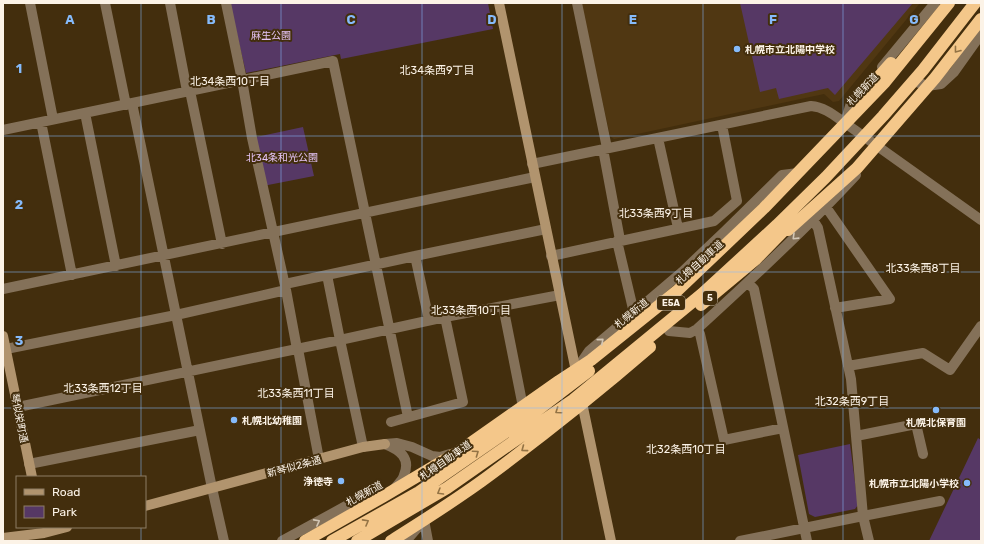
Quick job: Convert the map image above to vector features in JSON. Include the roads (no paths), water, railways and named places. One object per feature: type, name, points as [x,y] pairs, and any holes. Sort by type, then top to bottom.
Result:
[{"type":"highway","points":[[651,321],[719,250],[862,95],[903,50],[941,3]]},
{"type":"highway","name":"札幌新道","points":[[305,541],[458,452],[591,360],[677,291],[764,208],[885,82],[949,3]]},
{"type":"highway","name":"札樽自動車道","points":[[332,541],[419,492],[535,412],[651,321],[752,229],[816,166],[913,61],[958,3]]},
{"type":"highway","name":"E5A","points":[[357,541],[447,488],[573,400],[702,294],[777,225],[826,177],[883,116],[923,70],[975,3]]},
{"type":"highway","name":"5","points":[[391,541],[489,476],[582,404],[755,260],[892,113],[980,3]]},
{"type":"highway","points":[[702,294],[779,238],[858,168],[935,78],[981,19]]},
{"type":"street","points":[[30,3],[53,119]]},
{"type":"street","points":[[105,3],[164,256],[224,541]]},
{"type":"street","points":[[170,3],[222,244]]},
{"type":"street","points":[[226,3],[254,145],[298,349],[319,459]]},
{"type":"street","points":[[499,3],[611,541]]},
{"type":"street","points":[[577,3],[605,149],[619,241],[634,313]]},
{"type":"street","points":[[846,123],[851,104],[935,3]]},
{"type":"street","points":[[917,82],[927,86],[941,84],[954,72],[981,34]]},
{"type":"street","points":[[3,130],[333,62],[408,417]]},
{"type":"street","points":[[532,164],[817,106],[846,123],[981,220]]},
{"type":"street","points":[[85,112],[116,266]]},
{"type":"street","points":[[41,122],[72,275]]},
{"type":"street","points":[[551,256],[714,221],[737,201],[722,125]]},
{"type":"street","points":[[658,138],[678,228]]},
{"type":"street","points":[[669,331],[690,333],[697,329],[813,220],[868,163],[880,148]]},
{"type":"street","points":[[576,371],[589,351],[682,272],[782,176],[798,173]]},
{"type":"street","points":[[3,289],[535,177]]},
{"type":"street","points":[[826,207],[890,299],[835,308]]},
{"type":"street","points":[[813,220],[818,228],[851,379],[863,516],[869,541]]},
{"type":"street","points":[[6,349],[176,315],[327,275],[546,229]]},
{"type":"street","points":[[415,256],[429,320]]},
{"type":"street","points":[[327,275],[363,448]]},
{"type":"street","points":[[748,282],[754,289],[807,541]]},
{"type":"street","points":[[18,407],[389,330],[429,320],[560,295]]},
{"type":"street","points":[[503,306],[523,407]]},
{"type":"street","points":[[391,422],[463,402],[445,317]]},
{"type":"street","points":[[848,366],[923,353],[950,370],[981,326]]},
{"type":"street","points":[[697,329],[700,334],[724,440],[783,428]]},
{"type":"street","name":"琴似栄町通","points":[[3,336],[32,476]]},
{"type":"street","points":[[856,436],[916,424],[923,454]]},
{"type":"street","points":[[29,464],[200,430]]},
{"type":"street","points":[[385,444],[397,442],[432,456],[440,457],[458,452]]},
{"type":"street","points":[[282,541],[355,501],[389,493],[404,476],[406,463],[402,455],[395,448],[385,444]]},
{"type":"street","name":"新琴似2条通","points":[[146,506],[319,459],[385,444]]},
{"type":"street","points":[[740,541],[940,501]]},
{"type":"street","points":[[406,541],[424,520]]},
{"type":"street","points":[[424,520],[428,541]]},
{"type":"street","points":[[3,538],[44,534],[64,528]]},
{"type":"place","name":"札幌市立北陽中学校","points":[[737,49]]},
{"type":"place","name":"札幌北保育園","points":[[936,410]]},
{"type":"place","name":"札幌北幼稚園","points":[[234,420]]},
{"type":"place","name":"浄徳寺","points":[[341,481]]},
{"type":"place","name":"札幌市立北陽小学校","points":[[967,483]]},
{"type":"district","name":"北34条西9丁目","points":[[437,70]]},
{"type":"district","name":"北34条西10丁目","points":[[230,81]]},
{"type":"district","name":"北33条西9丁目","points":[[656,213]]},
{"type":"district","name":"北33条西8丁目","points":[[923,268]]},
{"type":"district","name":"北33条西10丁目","points":[[471,310]]},
{"type":"district","name":"北33条西12丁目","points":[[103,388]]},
{"type":"district","name":"北33条西11丁目","points":[[296,393]]},
{"type":"district","name":"北32条西9丁目","points":[[852,401]]},
{"type":"district","name":"北32条西10丁目","points":[[686,449]]},
{"type":"park label","name":"麻生公園","points":[[271,35]]},
{"type":"park label","name":"北34条和光公園","points":[[282,157]]}]
